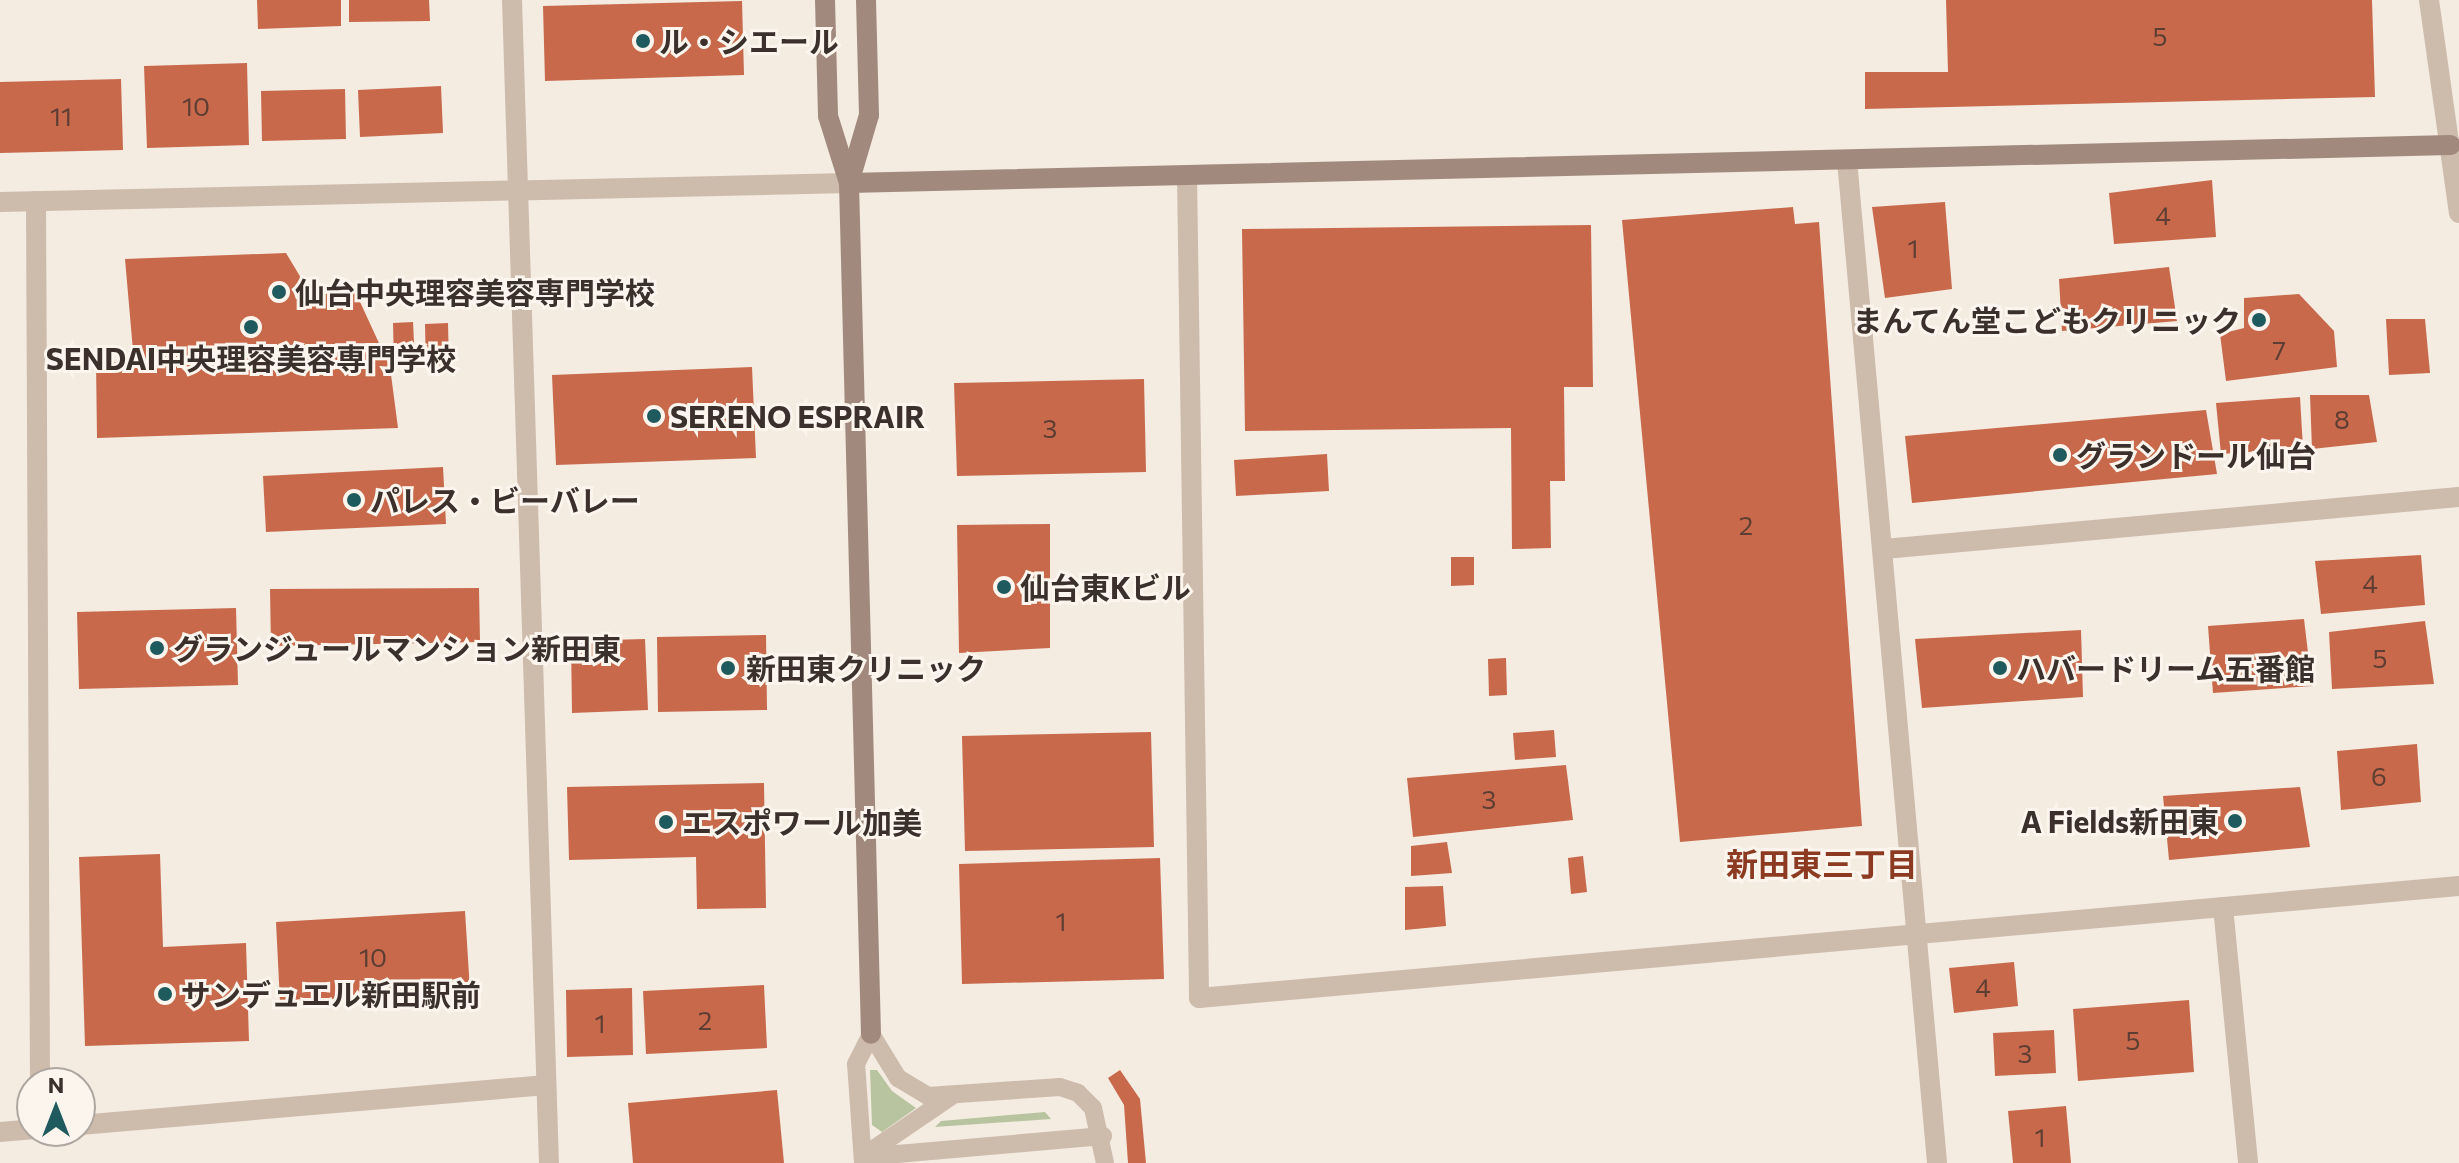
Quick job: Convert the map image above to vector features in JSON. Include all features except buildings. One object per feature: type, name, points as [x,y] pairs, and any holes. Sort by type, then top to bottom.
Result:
[{"type":"street","points":[[512,0],[544,1085],[549,1163]]},
{"type":"street","points":[[825,0],[828,116],[849,183],[871,1034]]},
{"type":"street","points":[[849,183],[869,115],[866,0]]},
{"type":"street","points":[[2429,0],[2455,146],[2459,213]]},
{"type":"street","points":[[0,202],[2455,146]]},
{"type":"street","points":[[1847,160],[1937,1163]]},
{"type":"street","points":[[1187,175],[1199,998],[2459,886]]},
{"type":"street","points":[[36,201],[40,1067]]},
{"type":"street","points":[[1884,549],[2459,497]]},
{"type":"street","points":[[2223,907],[2248,1163]]},
{"type":"street","points":[[96,1124],[544,1085]]},
{"type":"lane","points":[[871,1034],[898,1078],[915,1091],[928,1096],[1060,1087],[1078,1093],[1093,1108],[1103,1136],[1105,1163]]},
{"type":"lane","points":[[863,1160],[856,1064],[871,1034]]},
{"type":"lane","points":[[863,1160],[954,1095]]},
{"type":"lane","points":[[863,1160],[1103,1136]]},
{"type":"green space","points":[[870,1070],[877,1070],[892,1091],[916,1108],[882,1132],[872,1125]]},
{"type":"green space","points":[[1045,1112],[1051,1119],[935,1127],[941,1121]]},
{"type":"place","name":"ル・シエール","points":[[643,41]]},
{"type":"place","name":"仙台中央理容美容専門学校","points":[[279,292]]},
{"type":"place","name":"まんてん堂こどもクリニック","points":[[2259,320]]},
{"type":"place","name":"SENDAI中央理容美容専門学校","points":[[251,327]]},
{"type":"place","name":"SERENO ESPRAIR","points":[[654,416]]},
{"type":"place","name":"グランドール仙台","points":[[2060,455]]},
{"type":"place","name":"パレス・ビーバレー","points":[[354,500]]},
{"type":"place","name":"仙台東Kビル","points":[[1004,587]]},
{"type":"place","name":"グランジュールマンション新田東","points":[[157,648]]},
{"type":"place","name":"新田東クリニック","points":[[728,668]]},
{"type":"place","name":"ハバードリーム五番館","points":[[2000,668]]},
{"type":"place","name":"A Fields新田東","points":[[2235,821]]},
{"type":"place","name":"エスポワール加美","points":[[666,822]]},
{"type":"place","name":"サンデュエル新田駅前","points":[[165,994]]},
{"type":"district","name":"新田東三丁目","points":[[1822,863]]}]
